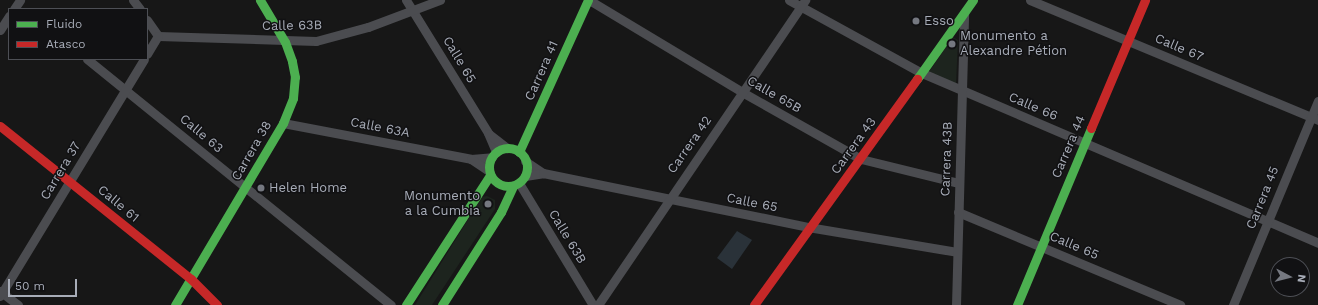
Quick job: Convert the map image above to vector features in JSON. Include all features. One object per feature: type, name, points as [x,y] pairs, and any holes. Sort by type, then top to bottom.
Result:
[{"type":"street","points":[[133,0],[139,8]]},
{"type":"street","name":"Carrera 38","points":[[174,305],[246,188],[283,123],[293,98],[295,77],[285,42],[260,0]]},
{"type":"street","name":"Calle 65","points":[[406,0],[488,133],[494,155]]},
{"type":"street","name":"Calle 63B","points":[[158,36],[285,42],[329,38],[414,11],[440,0]]},
{"type":"street","name":"Calle 65B","points":[[589,0],[742,92],[861,159],[959,183]]},
{"type":"street","name":"Carrera 41","points":[[519,152],[589,0]]},
{"type":"street","name":"Calle 66","points":[[789,0],[803,4],[922,73],[1318,243]]},
{"type":"street","name":"Carrera 43","points":[[754,305],[808,227],[861,159],[972,0]]},
{"type":"street","name":"Calle 67","points":[[1030,0],[1314,118]]},
{"type":"street","name":"Carrera 44","points":[[1017,305],[1040,246],[1086,143],[1146,0]]},
{"type":"street","name":"Carrera 42","points":[[598,305],[668,200],[803,4]]},
{"type":"street","name":"Carrera 43B","points":[[956,305],[964,13]]},
{"type":"street","points":[[0,30],[8,18]]},
{"type":"street","points":[[148,21],[158,36],[148,52]]},
{"type":"street","name":"Calle 63","points":[[88,60],[391,305]]},
{"type":"street","name":"Carrera 37","points":[[1,293],[143,60]]},
{"type":"street","name":"Carrera 45","points":[[1234,305],[1268,221],[1314,118],[1318,101]]},
{"type":"street","name":"Calle 63A","points":[[283,123],[471,159],[494,155]]},
{"type":"street","name":"Calle 61","points":[[0,126],[191,279],[216,305]]},
{"type":"street","name":"Calle 65","points":[[488,133],[508,148]]},
{"type":"street","points":[[406,305],[490,173],[494,155],[508,148],[519,152],[525,161],[519,181],[442,305]]},
{"type":"street","name":"Calle 63A","points":[[471,159],[490,173]]},
{"type":"street","name":"Calle 65","points":[[525,161],[543,174],[808,227],[957,252]]},
{"type":"street","points":[[490,173],[502,186],[519,181]]},
{"type":"street","name":"Calle 65","points":[[519,181],[543,174]]},
{"type":"street","name":"Calle 63B","points":[[519,181],[592,305]]},
{"type":"street","name":"Calle 65","points":[[958,212],[1180,305]]},
{"type":"street","points":[[1,293],[18,305]]},
{"type":"shaded area","points":[[953,37],[958,40],[956,84],[929,72]]},
{"type":"shaded area","points":[[487,196],[495,200],[495,209],[432,305],[415,305],[482,197]]},
{"type":"shaded area","points":[[737,231],[752,240],[732,269],[717,258]]},
{"type":"traffic: fast","points":[[175,305],[283,123],[293,98],[295,77],[292,61],[285,42],[260,0]]},
{"type":"traffic: fast","points":[[519,152],[588,0]]},
{"type":"traffic: fast","points":[[917,79],[973,0]]},
{"type":"traffic: fast","points":[[1017,305],[1091,128]]},
{"type":"traffic: fast","points":[[504,148],[512,148],[519,151],[524,156],[527,167],[524,178],[519,183],[512,186],[504,186],[497,183],[492,178],[489,171],[489,163],[492,156],[497,151],[504,148]]},
{"type":"traffic: fast","points":[[406,305],[490,175]]},
{"type":"traffic: fast","points":[[442,305],[501,212],[513,186]]},
{"type":"traffic: jam","points":[[1091,128],[1145,0]]},
{"type":"traffic: jam","points":[[754,305],[917,79]]},
{"type":"traffic: jam","points":[[0,126],[191,279],[217,305]]},
{"type":"place","name":"Esso","points":[[916,21]]},
{"type":"place","name":"Monumento a Alexandre Pétion","points":[[952,44]]},
{"type":"place","name":"Helen Home","points":[[261,188]]},
{"type":"place","name":"Monumento a la Cumbia","points":[[488,204]]}]
